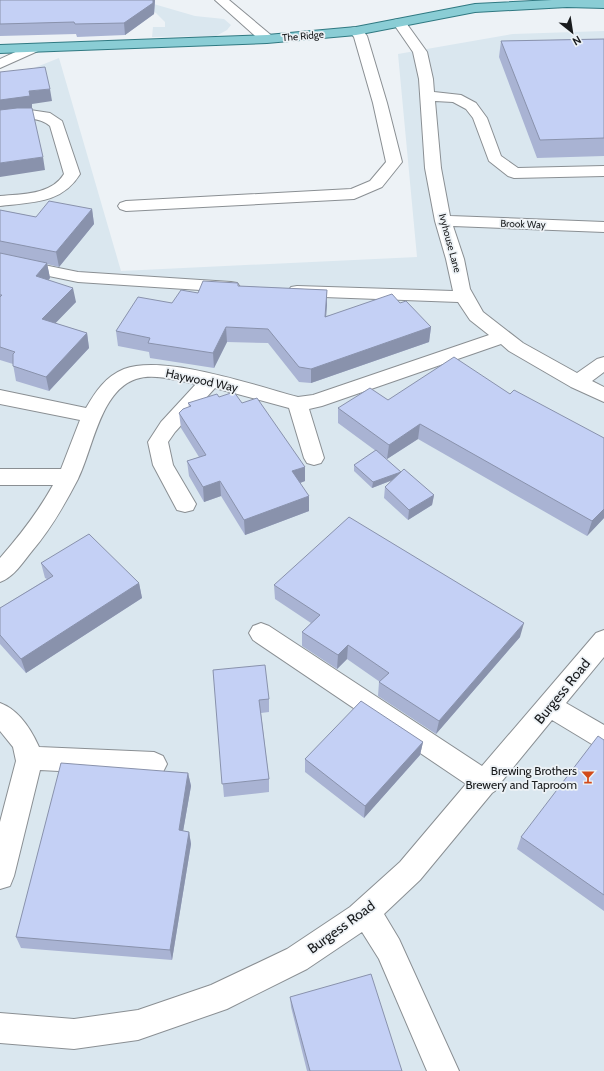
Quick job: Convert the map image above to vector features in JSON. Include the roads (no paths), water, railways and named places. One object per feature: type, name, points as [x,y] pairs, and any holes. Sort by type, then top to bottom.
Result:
[{"type":"main road","name":"The Ridge","points":[[0,49],[267,39],[356,30],[515,2],[604,4]]},
{"type":"street","points":[[221,0],[267,39]]},
{"type":"street","name":"Ivyhouse Lane","points":[[399,23],[420,52],[428,96],[433,168],[443,221],[455,259],[464,297],[476,316],[503,337],[531,356],[604,395]]},
{"type":"street","points":[[126,206],[354,194],[376,184],[394,162],[380,103],[360,36],[356,30]]},
{"type":"street","points":[[0,64],[33,48]]},
{"type":"street","points":[[428,96],[456,98],[471,106],[480,118],[494,158],[514,173],[604,171]]},
{"type":"street","points":[[0,118],[31,115],[53,119],[57,124],[72,174],[66,184],[50,192],[0,201]]},
{"type":"street","name":"Brook Way","points":[[443,221],[604,227]]},
{"type":"street","points":[[0,261],[78,277],[245,288]]},
{"type":"street","points":[[285,290],[464,297]]},
{"type":"street","name":"Haywood Way","points":[[0,573],[33,535],[47,515],[68,477],[92,416],[105,392],[112,384],[130,374],[147,371],[164,372],[211,380],[298,404],[315,401],[503,337]]},
{"type":"street","points":[[578,382],[604,363]]},
{"type":"street","points":[[185,504],[163,465],[158,442],[168,427],[211,380]]},
{"type":"street","points":[[0,397],[92,416]]},
{"type":"street","points":[[298,404],[314,458]]},
{"type":"street","points":[[0,477],[68,477]]},
{"type":"street","points":[[261,633],[486,783]]},
{"type":"street","name":"Burgess Road","points":[[0,1028],[74,1034],[138,1025],[216,998],[297,958],[365,913],[410,871],[601,648]]},
{"type":"street","points":[[550,706],[604,738]]},
{"type":"street","points":[[0,714],[21,736],[28,750],[28,758],[0,876]]},
{"type":"street","points":[[28,758],[154,764]]},
{"type":"street","points":[[365,913],[389,949],[443,1071]]},
{"type":"place","name":"Brewing Brothers Brewery and Taproom","points":[[588,777]]}]
